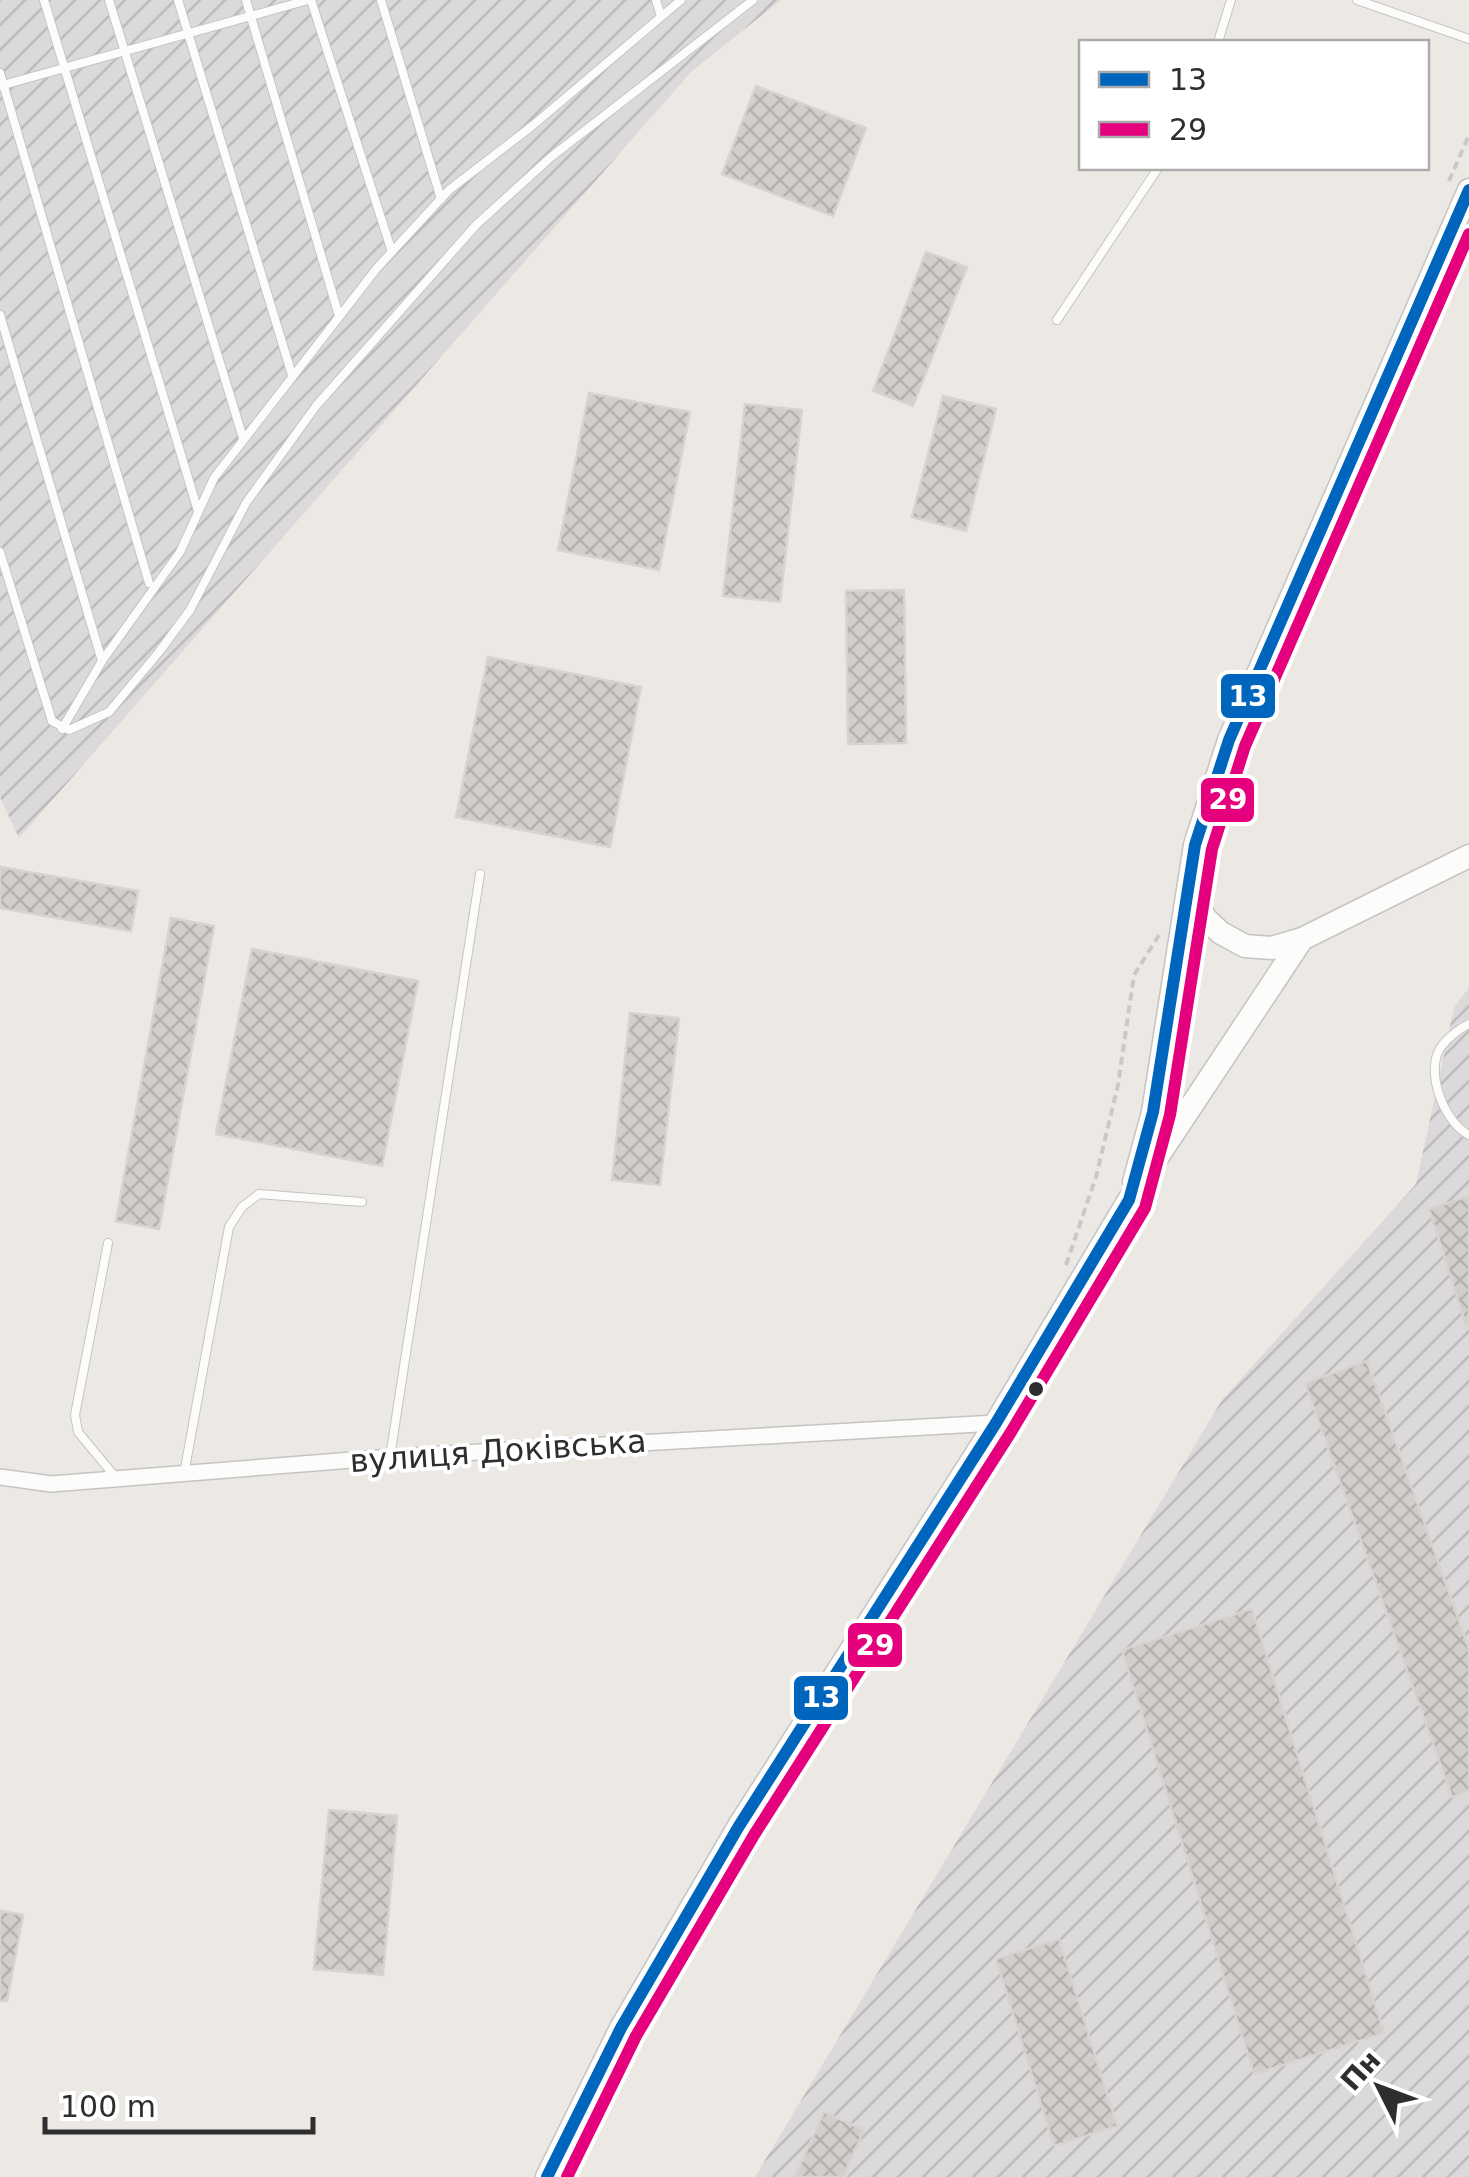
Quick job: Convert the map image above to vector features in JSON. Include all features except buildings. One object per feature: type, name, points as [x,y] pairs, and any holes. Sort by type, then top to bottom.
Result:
[{"type":"main road","points":[[1129,1200],[1153,1112],[1195,845],[1229,740],[1469,190]]},
{"type":"main road","points":[[1188,891],[1206,919],[1221,933],[1245,946],[1272,948],[1302,939],[1469,856]]},
{"type":"main road","points":[[547,2177],[621,2028],[739,1826],[996,1424],[1129,1200],[1302,939]]},
{"type":"street","name":"вулиця Доківська","points":[[0,1477],[51,1484],[390,1456],[996,1424]]},
{"type":"lane","points":[[44,0],[198,511]]},
{"type":"lane","points":[[109,0],[243,438]]},
{"type":"lane","points":[[178,0],[292,375]]},
{"type":"lane","points":[[246,0],[339,316]]},
{"type":"lane","points":[[2,86],[310,0],[392,252]]},
{"type":"lane","points":[[381,0],[441,199]]},
{"type":"lane","points":[[656,0],[662,16]]},
{"type":"lane","points":[[62,729],[102,661],[180,552],[214,478],[392,252],[441,199],[681,0]]},
{"type":"lane","points":[[0,552],[52,721],[69,730],[109,712],[190,610],[246,503],[316,406],[476,225],[551,157],[753,0]]},
{"type":"lane","points":[[1219,40],[1231,0]]},
{"type":"lane","points":[[1358,0],[1469,40]]},
{"type":"lane","points":[[0,73],[149,584]]},
{"type":"lane","points":[[1057,320],[1157,170]]},
{"type":"lane","points":[[0,316],[102,661]]},
{"type":"lane","points":[[390,1456],[480,874]]},
{"type":"lane","points":[[1469,1024],[1438,1052],[1436,1089],[1448,1114],[1469,1135]]},
{"type":"lane","points":[[184,1474],[229,1227],[242,1207],[259,1194],[362,1202]]},
{"type":"lane","points":[[108,1244],[75,1414],[78,1432],[117,1479]]},
{"type":"path","points":[[1064,1271],[1096,1177],[1118,1086],[1134,975],[1164,927]]},
{"type":"shaded area","points":[[0,0],[781,0],[691,72],[19,838],[0,797]]},
{"type":"shaded area","points":[[1469,987],[1469,2177],[755,2177],[1222,1400],[1416,1184],[1454,1008]]},
{"type":"transit line","name":"13","points":[[547,2177],[621,2028],[739,1826],[996,1423],[1129,1200],[1153,1112],[1195,845],[1229,740],[1469,190]]},
{"type":"transit line","name":"29","points":[[567,2177],[636,2036],[754,1835],[1011,1432],[1145,1208],[1170,1115],[1212,849],[1245,746],[1469,234]]}]
